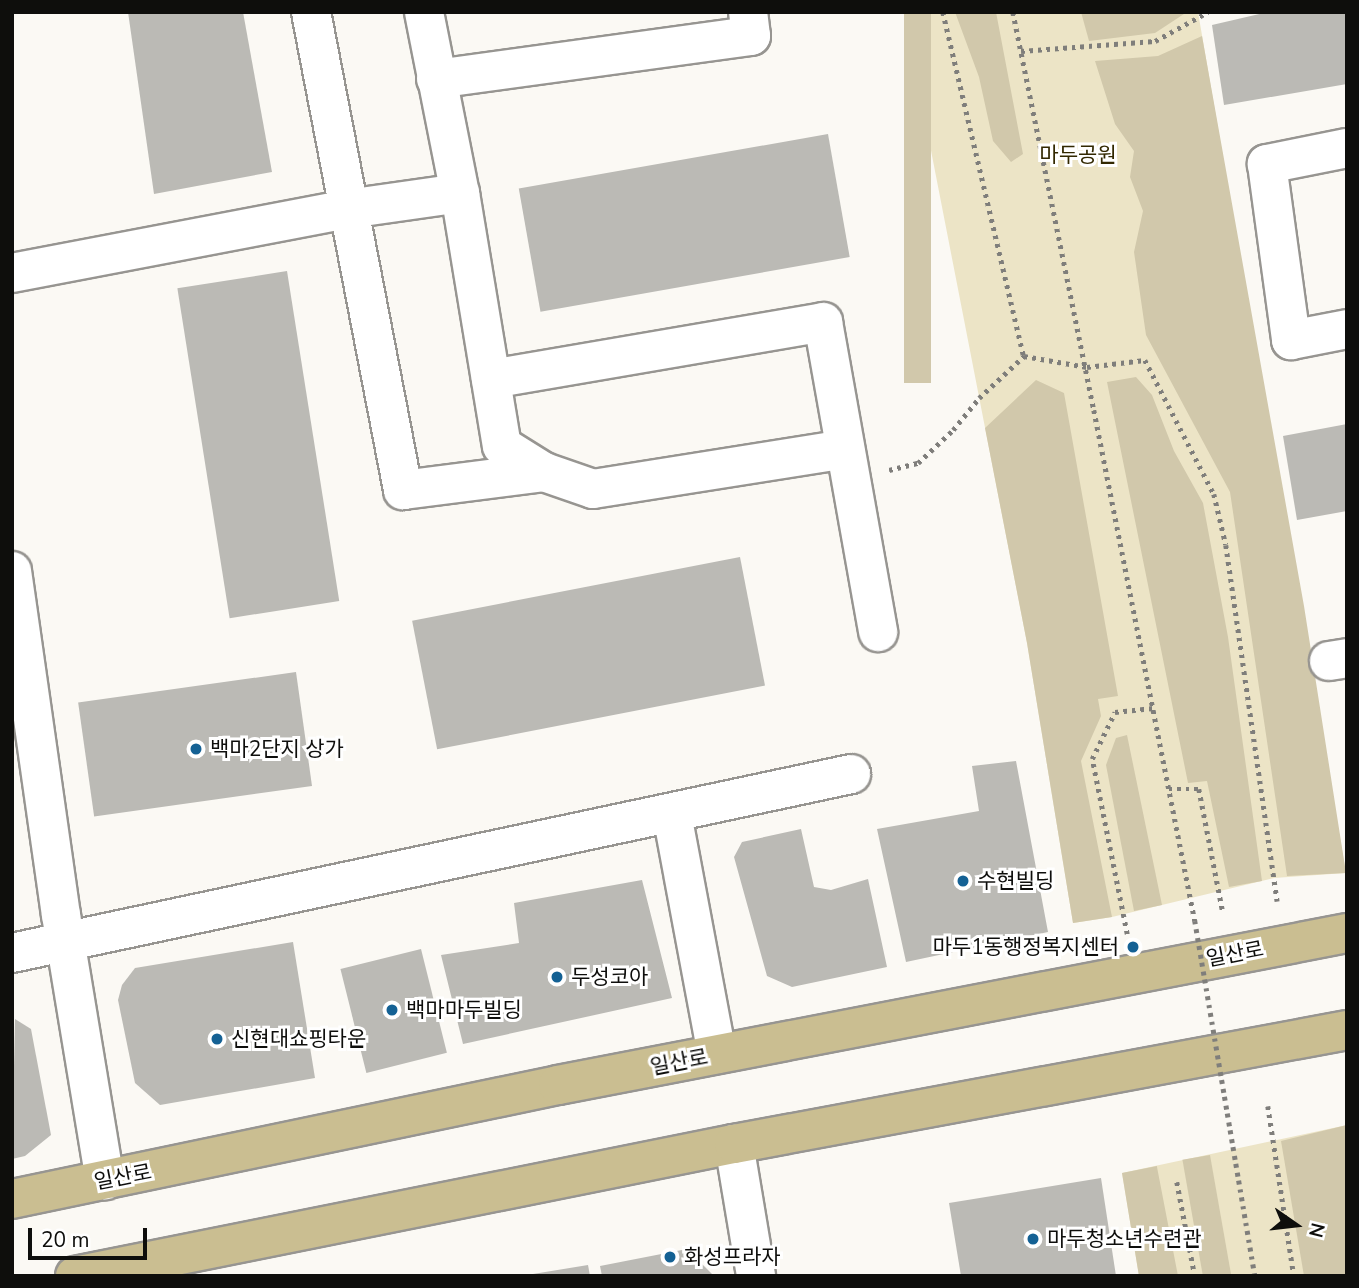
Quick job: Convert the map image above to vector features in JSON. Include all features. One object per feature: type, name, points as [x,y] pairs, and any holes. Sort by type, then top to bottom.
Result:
[{"type":"main road","name":"일산로","points":[[12,1199],[717,1054],[1347,933]]},
{"type":"main road","points":[[75,1276],[122,1271],[734,1144],[1347,1030]]},
{"type":"street","points":[[311,12],[403,491],[544,472]]},
{"type":"street","points":[[425,12],[460,193],[502,446],[544,472],[593,489],[848,463]]},
{"type":"street","points":[[436,79],[751,36],[748,12]]},
{"type":"street","points":[[1347,148],[1267,164],[1290,340],[1347,329]]},
{"type":"street","points":[[12,273],[348,209],[460,193]]},
{"type":"street","points":[[491,379],[823,322],[878,632]]},
{"type":"street","points":[[12,571],[105,1180]]},
{"type":"street","points":[[12,953],[851,774]]},
{"type":"street","points":[[672,814],[717,1054]]},
{"type":"street","points":[[734,1144],[756,1276]]},
{"type":"path","points":[[943,12],[1024,356]]},
{"type":"path","points":[[1013,12],[1087,367],[1195,921],[1255,1276]]},
{"type":"path","points":[[1021,51],[1156,41],[1208,12]]},
{"type":"path","points":[[1024,356],[1087,367],[1145,360],[1214,494],[1226,545],[1277,901]]},
{"type":"path","points":[[848,463],[918,463],[953,430],[979,398],[1024,356]]},
{"type":"path","points":[[1128,934],[1092,759],[1115,712],[1153,708]]},
{"type":"path","points":[[1169,789],[1199,789],[1223,913]]},
{"type":"path","points":[[1268,1106],[1294,1276]]},
{"type":"path","points":[[1177,1182],[1195,1276]]},
{"type":"green space","name":"마두공원","points":[[904,12],[1198,12],[1346,873],[1274,878],[1112,917],[1073,923],[1027,643]]},
{"type":"green space","points":[[1347,1125],[1347,1276],[1139,1276],[1122,1173]]},
{"type":"shaded area","points":[[904,12],[931,12],[931,383],[904,383]]},
{"type":"shaded area","points":[[955,12],[996,12],[1023,154],[1011,162],[993,141],[979,77]]},
{"type":"shaded area","points":[[1081,12],[1187,12],[1155,33],[1089,41]]},
{"type":"shaded area","points":[[1202,36],[1304,606],[1346,873],[1287,876],[1230,492],[1146,335],[1134,252],[1143,211],[1130,177],[1134,151],[1115,124],[1095,61],[1158,56]]},
{"type":"shaded area","points":[[1136,377],[1152,395],[1174,451],[1203,503],[1228,637],[1262,881],[1229,887],[1207,781],[1188,783],[1107,382]]},
{"type":"shaded area","points":[[1036,380],[1064,393],[1118,696],[1098,699],[1101,716],[1081,761],[1112,917],[1073,923],[1027,643],[985,428]]},
{"type":"shaded area","points":[[1127,735],[1162,905],[1134,911],[1106,765],[1116,738]]},
{"type":"shaded area","points":[[1347,1125],[1347,1276],[1304,1276],[1281,1141]]},
{"type":"shaded area","points":[[1210,1155],[1231,1276],[1203,1276],[1182,1160]]},
{"type":"shaded area","points":[[1157,1166],[1178,1276],[1139,1276],[1122,1173]]},
{"type":"building","points":[[128,12],[243,12],[272,172],[154,194]]},
{"type":"building","points":[[1268,12],[1347,12],[1347,84],[1224,105],[1212,25]]},
{"type":"building","points":[[828,134],[850,257],[540,312],[519,189]]},
{"type":"building","points":[[287,271],[339,601],[230,618],[177,288]]},
{"type":"building","points":[[1347,424],[1347,511],[1297,520],[1283,436]]},
{"type":"building","points":[[740,557],[765,686],[437,749],[412,621]]},
{"type":"building","name":"백마2단지 상가","points":[[296,672],[312,786],[94,816],[78,703]]},
{"type":"building","name":"수현빌딩","points":[[1016,761],[1048,932],[906,962],[877,829],[979,811],[972,766]]},
{"type":"building","points":[[801,829],[814,887],[831,890],[868,879],[887,967],[792,987],[767,976],[734,857],[742,842]]},
{"type":"building","name":"두성코아","points":[[642,880],[672,998],[463,1044],[441,955],[519,943],[514,903]]},
{"type":"building","name":"신현대쇼핑타운","points":[[293,942],[315,1078],[160,1105],[135,1083],[118,1000],[122,985],[135,968]]},
{"type":"building","name":"백마마두빌딩","points":[[421,949],[447,1053],[366,1073],[340,969]]},
{"type":"building","points":[[15,1019],[31,1029],[51,1135],[25,1156],[12,1159]]},
{"type":"building","name":"마두청소년수련관","points":[[1101,1178],[1116,1276],[961,1276],[949,1203]]},
{"type":"building","name":"화성프라자","points":[[687,1249],[714,1276],[602,1276],[600,1266]]},
{"type":"building","points":[[588,1265],[590,1276],[533,1274]]},
{"type":"place","name":"백마2단지 상가","points":[[196,749]]},
{"type":"place","name":"수현빌딩","points":[[963,881]]},
{"type":"place","name":"마두1동행정복지센터","points":[[1133,947]]},
{"type":"place","name":"두성코아","points":[[557,977]]},
{"type":"place","name":"백마마두빌딩","points":[[392,1010]]},
{"type":"place","name":"신현대쇼핑타운","points":[[217,1039]]},
{"type":"place","name":"마두청소년수련관","points":[[1033,1239]]},
{"type":"place","name":"화성프라자","points":[[670,1257]]}]
